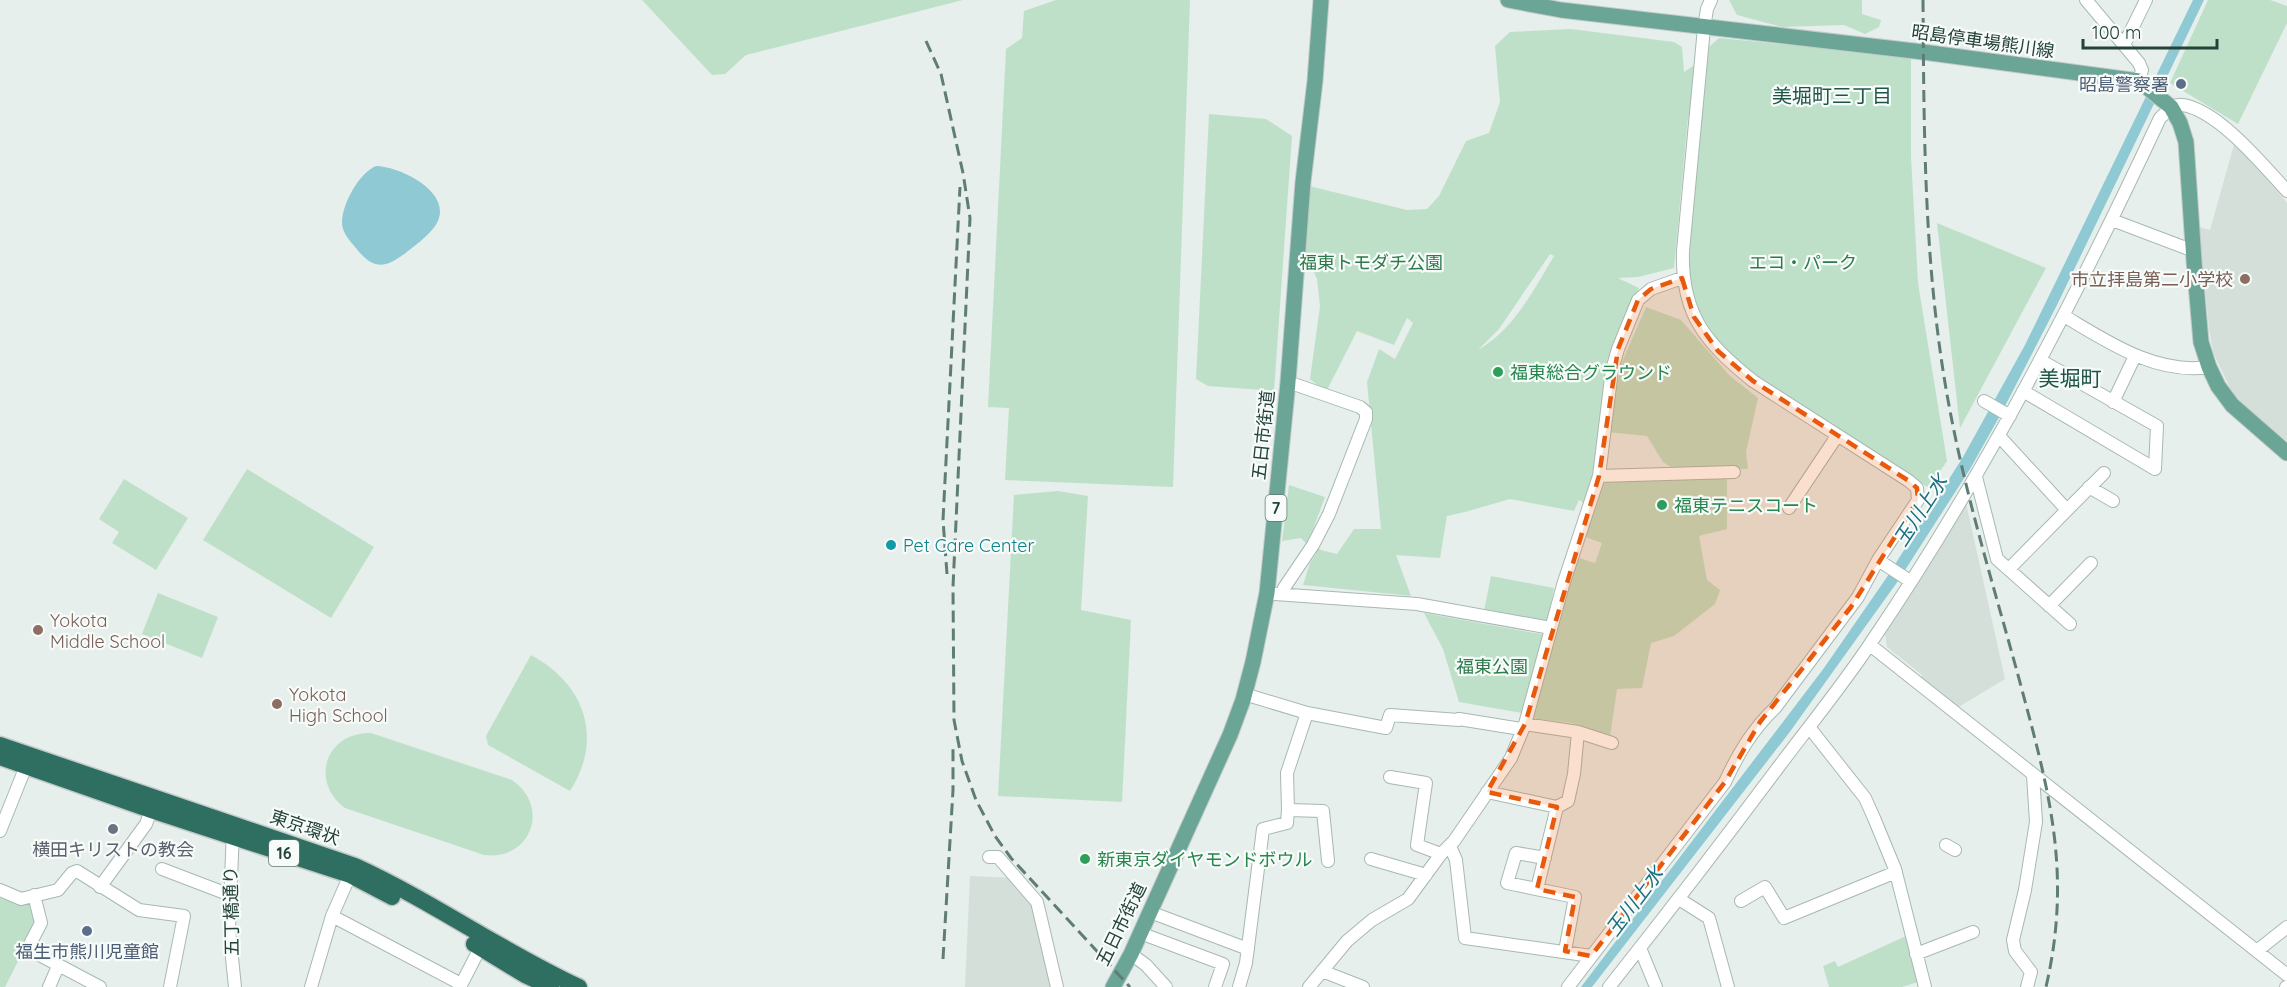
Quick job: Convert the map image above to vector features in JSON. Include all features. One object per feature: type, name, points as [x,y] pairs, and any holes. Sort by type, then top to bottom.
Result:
[{"type":"highway","name":"東京環状","points":[[0,745],[233,829],[350,876],[393,897],[525,975],[552,987]]},
{"type":"highway","name":"東京環状","points":[[0,757],[151,810],[233,829],[329,856],[373,874],[536,967],[579,987]]},
{"type":"main road","name":"五日市街道","points":[[1113,987],[1131,954],[1230,735],[1275,594],[1303,182],[1321,0]]},
{"type":"main road","name":"昭島停車場熊川線","points":[[1508,0],[1564,5],[1704,28],[1907,50],[2144,85],[2167,103],[2180,123],[2186,142],[2201,342],[2209,367],[2218,386],[2232,405],[2287,453]]},
{"type":"street","points":[[1568,987],[1725,782],[1741,749],[1760,722],[1775,708],[1851,607],[1918,500],[1917,488],[1754,381],[1718,351],[1694,317],[1682,278],[1704,28],[1711,0]]},
{"type":"street","points":[[2086,0],[2139,63],[2144,85]]},
{"type":"street","points":[[2124,45],[2146,0]]},
{"type":"street","points":[[1609,987],[1679,899],[1870,645],[1907,578],[1976,477],[2010,416],[2064,316],[2167,103],[2182,104],[2201,112],[2231,132],[2287,191]]},
{"type":"street","points":[[2112,220],[2194,251]]},
{"type":"street","points":[[1309,987],[1347,941],[1372,920],[1408,899],[1446,850],[1510,758],[1523,726],[1563,585],[1599,476],[1612,370],[1638,300],[1650,289],[1682,278]]},
{"type":"street","points":[[2064,316],[2135,356],[2193,369],[2209,367]]},
{"type":"street","points":[[2113,402],[2135,356]]},
{"type":"street","points":[[2023,392],[2155,469],[2157,426],[2040,360]]},
{"type":"street","points":[[1275,594],[1284,588],[1313,545],[1329,514],[1366,419],[1366,412],[1360,407],[1288,382]]},
{"type":"street","points":[[1984,400],[2010,416]]},
{"type":"street","points":[[1789,508],[1837,436]]},
{"type":"street","points":[[1999,436],[2067,510]]},
{"type":"street","points":[[1599,476],[1734,472]]},
{"type":"street","points":[[2009,569],[2104,473]]},
{"type":"street","points":[[1976,477],[1997,559],[2070,624]]},
{"type":"street","points":[[2089,487],[2113,501]]},
{"type":"street","points":[[1881,562],[1907,578]]},
{"type":"street","points":[[2049,606],[2091,563]]},
{"type":"street","points":[[1275,594],[1417,604],[1551,628]]},
{"type":"street","points":[[1870,645],[2287,975]]},
{"type":"street","points":[[1244,694],[1307,713],[1386,728],[1389,715],[1578,732],[1612,743]]},
{"type":"street","points":[[1239,987],[1248,949],[1263,829],[1287,824],[1287,772],[1307,713]]},
{"type":"street","points":[[1809,727],[1865,798],[1896,872],[1922,986]]},
{"type":"street","points":[[1487,792],[1557,807],[1569,801],[1578,732]]},
{"type":"street","points":[[0,831],[26,766]]},
{"type":"street","points":[[2026,987],[2031,972],[2015,951],[2013,940],[2025,890],[2036,822],[2033,775]]},
{"type":"street","points":[[1390,777],[1426,783],[1417,845],[1446,850],[1456,860],[1465,938],[1591,956]]},
{"type":"street","points":[[1537,889],[1557,807]]},
{"type":"street","points":[[100,887],[146,824],[151,810]]},
{"type":"street","points":[[1288,810],[1323,811],[1328,861]]},
{"type":"street","name":"五丁橋通り","points":[[233,829],[229,929],[235,987]]},
{"type":"street","points":[[1545,858],[1516,853],[1507,883],[1575,897],[1565,951]]},
{"type":"street","points":[[989,857],[998,857],[1036,902],[1058,987]]},
{"type":"street","points":[[1371,859],[1426,875]]},
{"type":"street","points":[[162,869],[230,895]]},
{"type":"street","points":[[0,890],[21,900],[58,890],[72,873],[77,871],[139,910],[184,916],[172,986]]},
{"type":"street","points":[[1741,901],[1765,887],[1784,918],[1896,872]]},
{"type":"street","points":[[311,987],[332,916],[350,876]]},
{"type":"street","points":[[34,896],[40,923],[29,946],[32,951],[100,987]]},
{"type":"street","points":[[1679,899],[1709,918],[1728,987]]},
{"type":"street","points":[[1150,912],[1248,949]]},
{"type":"street","points":[[332,916],[460,986],[480,948]]},
{"type":"street","points":[[2258,950],[2287,927]]},
{"type":"street","points":[[1916,954],[1973,932]]},
{"type":"street","points":[[1140,933],[1223,964],[1215,987]]},
{"type":"street","points":[[1640,948],[1656,987]]},
{"type":"street","points":[[1131,954],[1146,965],[1166,987]]},
{"type":"street","points":[[49,987],[58,966]]},
{"type":"street","points":[[1322,971],[1363,987]]},
{"type":"highlighted area","points":[[1682,278],[1694,317],[1718,351],[1753,381],[1909,481],[1917,488],[1918,500],[1851,607],[1760,722],[1725,782],[1591,956],[1565,951],[1575,897],[1537,889],[1557,807],[1487,792],[1525,724],[1599,476],[1618,349],[1638,300],[1651,289]]},
{"type":"shaded area","name":"市立拝島第二小学校","points":[[2235,141],[2287,203],[2287,441],[2246,409],[2232,392],[2213,352],[2209,329],[2199,227],[2210,230]]},
{"type":"shaded area","points":[[1966,503],[2005,679],[1957,708],[1919,679],[1922,675],[1887,647],[1884,628]]},
{"type":"shaded area","points":[[970,876],[1014,878],[1033,899],[1052,987],[965,987]]},
{"type":"green space","points":[[642,0],[963,0],[746,55],[725,74],[712,75]]},
{"type":"green space","points":[[1056,0],[1190,0],[1173,487],[1005,480],[1009,408],[988,407],[1006,49],[1022,38],[1024,11]]},
{"type":"green space","points":[[1729,0],[1862,0],[1862,14],[1881,20],[1879,27],[1865,34],[1844,25],[1782,27],[1737,15]]},
{"type":"green space","points":[[2208,0],[2270,0],[2287,6],[2287,23],[2238,124],[2170,83]]},
{"type":"green space","points":[[1571,29],[1674,42],[1682,47],[1684,72],[1708,56],[1709,47],[1719,38],[1911,57],[1911,156],[1918,283],[1947,461],[1929,488],[1755,375],[1722,347],[1700,314],[1688,275],[1700,114],[1688,117],[1674,268],[1638,277],[1618,278],[1639,288],[1609,360],[1593,475],[1584,503],[1579,500],[1574,511],[1510,499],[1447,516],[1440,558],[1396,555],[1411,596],[1303,585],[1310,563],[1316,554],[1301,538],[1282,541],[1289,485],[1325,497],[1309,540],[1321,550],[1337,554],[1354,529],[1381,529],[1367,382],[1379,349],[1395,359],[1413,323],[1407,318],[1394,345],[1357,331],[1326,392],[1310,379],[1320,306],[1317,279],[1304,253],[1309,186],[1407,210],[1427,209],[1439,196],[1466,141],[1489,133],[1500,102],[1495,46],[1510,32]],"holes":[[[1550,254],[1554,256],[1522,308],[1502,331],[1478,350],[1499,329]]]},
{"type":"green space","points":[[1209,114],[1266,119],[1292,136],[1274,391],[1208,386],[1196,379]]},
{"type":"green space","points":[[1937,223],[2046,268],[1960,428]]},
{"type":"green space","points":[[1646,307],[1681,320],[1730,376],[1758,398],[1746,452],[1748,469],[1672,468],[1663,462],[1647,436],[1607,432],[1622,362]]},
{"type":"green space","points":[[247,469],[374,547],[331,618],[203,540]]},
{"type":"green space","points":[[1727,476],[1727,529],[1699,536],[1707,580],[1720,590],[1715,604],[1674,636],[1651,643],[1642,688],[1617,689],[1610,737],[1571,723],[1530,718],[1576,557],[1595,563],[1602,543],[1583,536],[1600,481]]},
{"type":"green space","points":[[124,479],[188,518],[156,570],[112,543],[119,532],[99,519]]},
{"type":"green space","points":[[1058,491],[1088,496],[1081,610],[1131,620],[1122,802],[998,796],[1014,495]]},
{"type":"green space","points":[[1491,576],[1554,588],[1547,623],[1484,611]]},
{"type":"green space","points":[[158,593],[218,617],[202,658],[142,634]]},
{"type":"green space","name":"福東公園","points":[[1424,613],[1546,635],[1522,713],[1459,702],[1443,649]]},
{"type":"green space","points":[[531,655],[550,667],[565,681],[584,714],[587,732],[586,751],[580,771],[570,791],[488,745],[486,736]]},
{"type":"green space","points":[[371,733],[512,780],[524,791],[531,804],[533,817],[524,841],[514,850],[500,855],[484,855],[345,808],[334,797],[328,785],[326,772],[328,760],[343,740],[355,735]]},
{"type":"green space","points":[[3,897],[15,904],[32,901],[35,928],[5,987],[0,987],[0,898]]},
{"type":"green space","points":[[1906,936],[1918,982],[1902,987],[1829,987],[1823,966],[1835,961],[1838,967]]},
{"type":"water","points":[[2193,0],[2204,0],[2056,307],[1970,469],[1898,581],[1789,733],[1592,987],[1581,987],[1824,668],[1887,577],[1963,457],[2025,345]]},
{"type":"water","points":[[376,166],[401,172],[414,178],[434,196],[439,206],[439,218],[426,236],[400,257],[380,265],[374,264],[362,255],[343,230],[342,223],[348,198],[364,175]]},
{"type":"railway","points":[[1923,0],[1927,212],[1943,369],[1966,485],[2039,755],[2053,829],[2057,866],[2057,905],[2054,945],[2046,987]]},
{"type":"railway","points":[[926,41],[941,74],[963,173],[970,218],[953,587],[954,720],[962,761],[976,800],[995,836],[1011,858],[1130,987]]},
{"type":"railway","points":[[947,574],[943,520],[960,187]]},
{"type":"railway","points":[[943,959],[953,790],[953,747]]},
{"type":"place","name":"昭島警察署","points":[[2181,84]]},
{"type":"place","name":"市立拝島第二小学校","points":[[2245,279]]},
{"type":"place","name":"福東総合グラウンド","points":[[1498,372]]},
{"type":"place","name":"福東テニスコート","points":[[1662,505]]},
{"type":"place","name":"Pet Care Center","points":[[891,545]]},
{"type":"place","name":"Yokota Middle School","points":[[38,630]]},
{"type":"place","name":"Yokota High School","points":[[277,704]]},
{"type":"place","name":"横田キリストの教会","points":[[113,829]]},
{"type":"place","name":"新東京ダイヤモンドボウル","points":[[1085,859]]},
{"type":"place","name":"福生市熊川児童館","points":[[87,931]]},
{"type":"district","name":"美堀町三丁目","points":[[1832,95]]},
{"type":"district","name":"美堀町","points":[[2070,378]]},
{"type":"park label","name":"福東トモダチ公園","points":[[1371,262]]},
{"type":"park label","name":"エコ・パーク","points":[[1803,262]]},
{"type":"water label","name":"玉川上水","points":[[1920,510]]},
{"type":"water label","name":"玉川上水","points":[[1634,901]]}]
